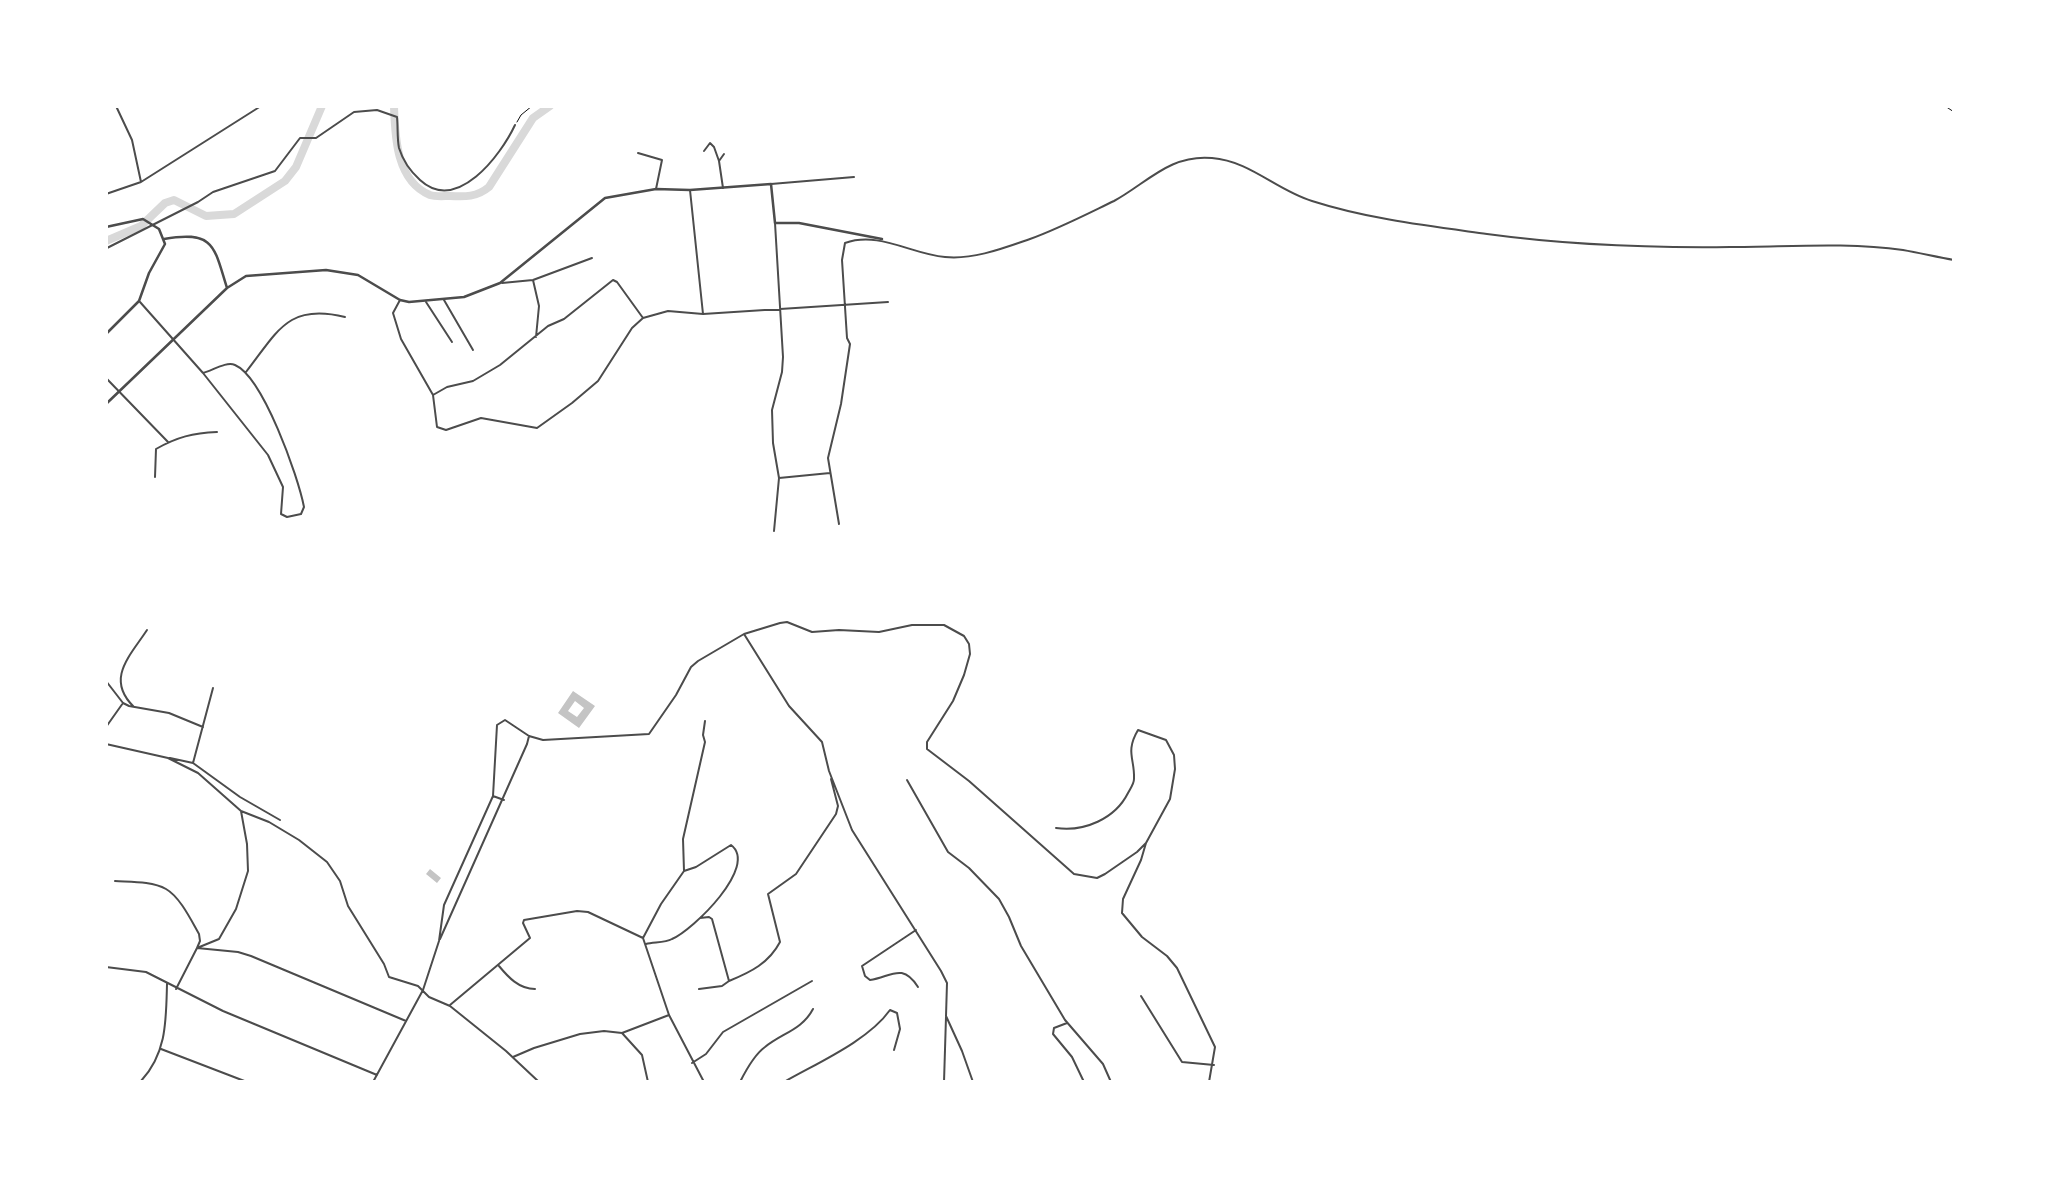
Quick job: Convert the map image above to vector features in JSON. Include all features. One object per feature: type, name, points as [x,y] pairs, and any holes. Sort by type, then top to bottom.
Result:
[{"type":"street","points":[[116,106],[132,140],[141,182]]},
{"type":"street","points":[[106,194],[141,182],[261,106]]},
{"type":"street","points":[[107,248],[185,209],[213,192],[275,171],[300,138],[316,138],[354,112],[377,110],[396,117],[398,146],[402,158],[411,172],[434,189],[456,188],[468,183],[496,156],[516,125]]},
{"type":"street","points":[[704,151],[710,144],[714,146],[719,161],[723,188]]},
{"type":"street","points":[[638,153],[662,160],[656,189]]},
{"type":"street","points":[[719,161],[724,154]]},
{"type":"street","points":[[775,223],[799,223],[882,239],[916,252],[963,258],[1031,239],[1112,201],[1168,165],[1198,158],[1212,158],[1248,167],[1297,195],[1373,216],[1488,234],[1620,246],[1810,245],[1882,248],[1954,260]]},
{"type":"street","points":[[106,404],[227,288],[246,276],[326,270],[358,275],[400,300],[426,302],[444,300],[476,294],[500,283],[605,198],[656,189],[690,190],[723,188],[854,177]]},
{"type":"street","points":[[771,184],[783,357],[772,423],[778,478],[774,530]]},
{"type":"street","points":[[690,190],[703,314]]},
{"type":"street","points":[[106,227],[142,219],[153,224],[164,239],[164,250],[149,273],[139,301],[106,334]]},
{"type":"street","points":[[164,239],[191,237],[210,243],[213,246],[227,288]]},
{"type":"street","points":[[839,524],[828,450],[841,404],[850,344],[847,338],[842,260],[845,242],[882,239]]},
{"type":"street","points":[[500,283],[533,280],[592,258]]},
{"type":"street","points":[[533,280],[539,306],[536,337]]},
{"type":"street","points":[[433,395],[447,387],[473,381],[500,365],[548,326],[564,319],[613,280],[617,282],[643,318]]},
{"type":"street","points":[[400,300],[393,313],[401,339],[433,395],[437,427],[441,430],[481,418],[537,428],[572,403],[598,381],[632,328],[643,318],[668,311],[703,314],[888,302]]},
{"type":"street","points":[[444,300],[473,350]]},
{"type":"street","points":[[139,301],[203,373],[273,464],[283,486],[281,514],[287,517],[303,511],[302,493],[277,427],[246,372],[233,364],[228,364],[203,373]]},
{"type":"street","points":[[426,302],[452,342]]},
{"type":"street","points":[[246,372],[276,333],[296,317],[312,312],[324,312],[345,317]]},
{"type":"street","points":[[106,378],[168,442]]},
{"type":"street","points":[[155,477],[156,449],[191,433],[217,432]]},
{"type":"street","points":[[778,478],[830,473]]},
{"type":"street","points":[[439,941],[444,905],[493,796],[497,725],[505,720],[529,736],[542,740],[649,734],[676,695],[691,668],[744,634],[780,622],[787,622],[812,632],[839,630],[879,632],[931,624],[944,625],[955,629],[969,644],[970,654],[964,675],[952,701],[927,742],[928,749],[969,781],[1074,874],[1097,878],[1137,852],[1146,843]]},
{"type":"street","points":[[136,708],[125,697],[121,688],[121,671],[147,630]]},
{"type":"street","points":[[699,989],[722,986],[729,980],[765,963],[774,954],[780,942],[768,894],[796,874],[836,814],[838,806],[822,742],[788,706],[744,634]]},
{"type":"street","points":[[106,681],[123,703],[136,708],[169,713],[202,727]]},
{"type":"street","points":[[193,763],[213,688]]},
{"type":"street","points":[[106,727],[123,703]]},
{"type":"street","points":[[643,938],[661,904],[684,871],[683,839],[705,742],[703,735],[705,721]]},
{"type":"street","points":[[1056,828],[1072,830],[1103,819],[1119,809],[1135,780],[1130,755],[1138,730],[1166,740],[1174,755],[1175,769],[1170,799],[1146,843],[1141,860],[1123,900],[1122,913],[1142,936],[1167,956],[1176,968],[1216,1047],[1214,1065],[1209,1082]]},
{"type":"street","points":[[373,1082],[423,990],[439,941],[504,800],[528,744],[529,736]]},
{"type":"street","points":[[106,744],[193,763],[240,797],[280,820]]},
{"type":"street","points":[[168,758],[198,773],[241,811],[268,822],[327,862],[340,881],[348,906],[384,964],[389,977],[418,986],[429,997],[450,1006],[513,1057],[539,1082]]},
{"type":"street","points":[[829,772],[852,830],[916,930],[947,983],[944,1082]]},
{"type":"street","points":[[907,780],[948,852],[969,868],[999,899],[1021,946],[1067,1023],[1103,1064],[1111,1082]]},
{"type":"street","points":[[493,796],[504,800]]},
{"type":"street","points":[[196,948],[218,938],[236,909],[240,897],[248,871],[249,856],[241,811]]},
{"type":"street","points":[[646,944],[672,940],[700,918],[720,898],[736,869],[737,852],[731,845],[696,867],[684,871]]},
{"type":"street","points":[[115,881],[140,882],[166,889],[177,900],[199,934],[200,940],[176,989]]},
{"type":"street","points":[[450,1006],[530,938],[523,923],[524,920],[577,911],[588,912],[643,938],[669,1015],[704,1082]]},
{"type":"street","points":[[700,918],[709,917],[712,919],[729,980]]},
{"type":"street","points":[[916,930],[862,966],[865,976],[870,980],[889,972],[901,972],[913,978],[918,986]]},
{"type":"street","points":[[196,948],[238,952],[251,956],[406,1020]]},
{"type":"street","points":[[499,966],[514,982],[528,989],[535,990]]},
{"type":"street","points":[[106,967],[146,972],[176,989],[377,1075]]},
{"type":"street","points":[[692,1062],[706,1054],[723,1032],[812,981]]},
{"type":"street","points":[[141,1081],[148,1073],[161,1049],[166,1022],[167,984]]},
{"type":"street","points":[[1141,996],[1182,1062],[1214,1065]]},
{"type":"street","points":[[740,1082],[764,1047],[795,1029],[809,1016],[813,1009]]},
{"type":"street","points":[[784,1082],[848,1046],[883,1019],[890,1010],[894,1010],[897,1013],[900,1024],[894,1050]]},
{"type":"street","points":[[513,1057],[534,1048],[580,1034],[604,1031],[622,1033],[669,1015]]},
{"type":"street","points":[[946,1016],[962,1051],[973,1082]]},
{"type":"street","points":[[1067,1023],[1054,1028],[1053,1034],[1072,1057],[1084,1082]]},
{"type":"street","points":[[622,1033],[642,1055],[648,1082]]},
{"type":"street","points":[[161,1049],[248,1082]]},
{"type":"path","points":[[516,125],[521,115],[532,106]]},
{"type":"path","points":[[1945,106],[1954,112]]},
{"type":"building","points":[[573,691],[595,706],[579,728],[558,713]],"holes":[[[575,701],[584,708],[577,717],[568,711]]]},
{"type":"building","points":[[430,869],[441,878],[437,883],[426,874]]},
{"type":"waterway","points":[[106,241],[141,226],[165,203],[174,200],[206,216],[234,214],[285,181],[296,167],[322,106]]},
{"type":"waterway","points":[[394,106],[397,144],[404,169],[419,188],[430,195],[437,196],[471,196],[489,187],[533,118],[550,106]]}]
